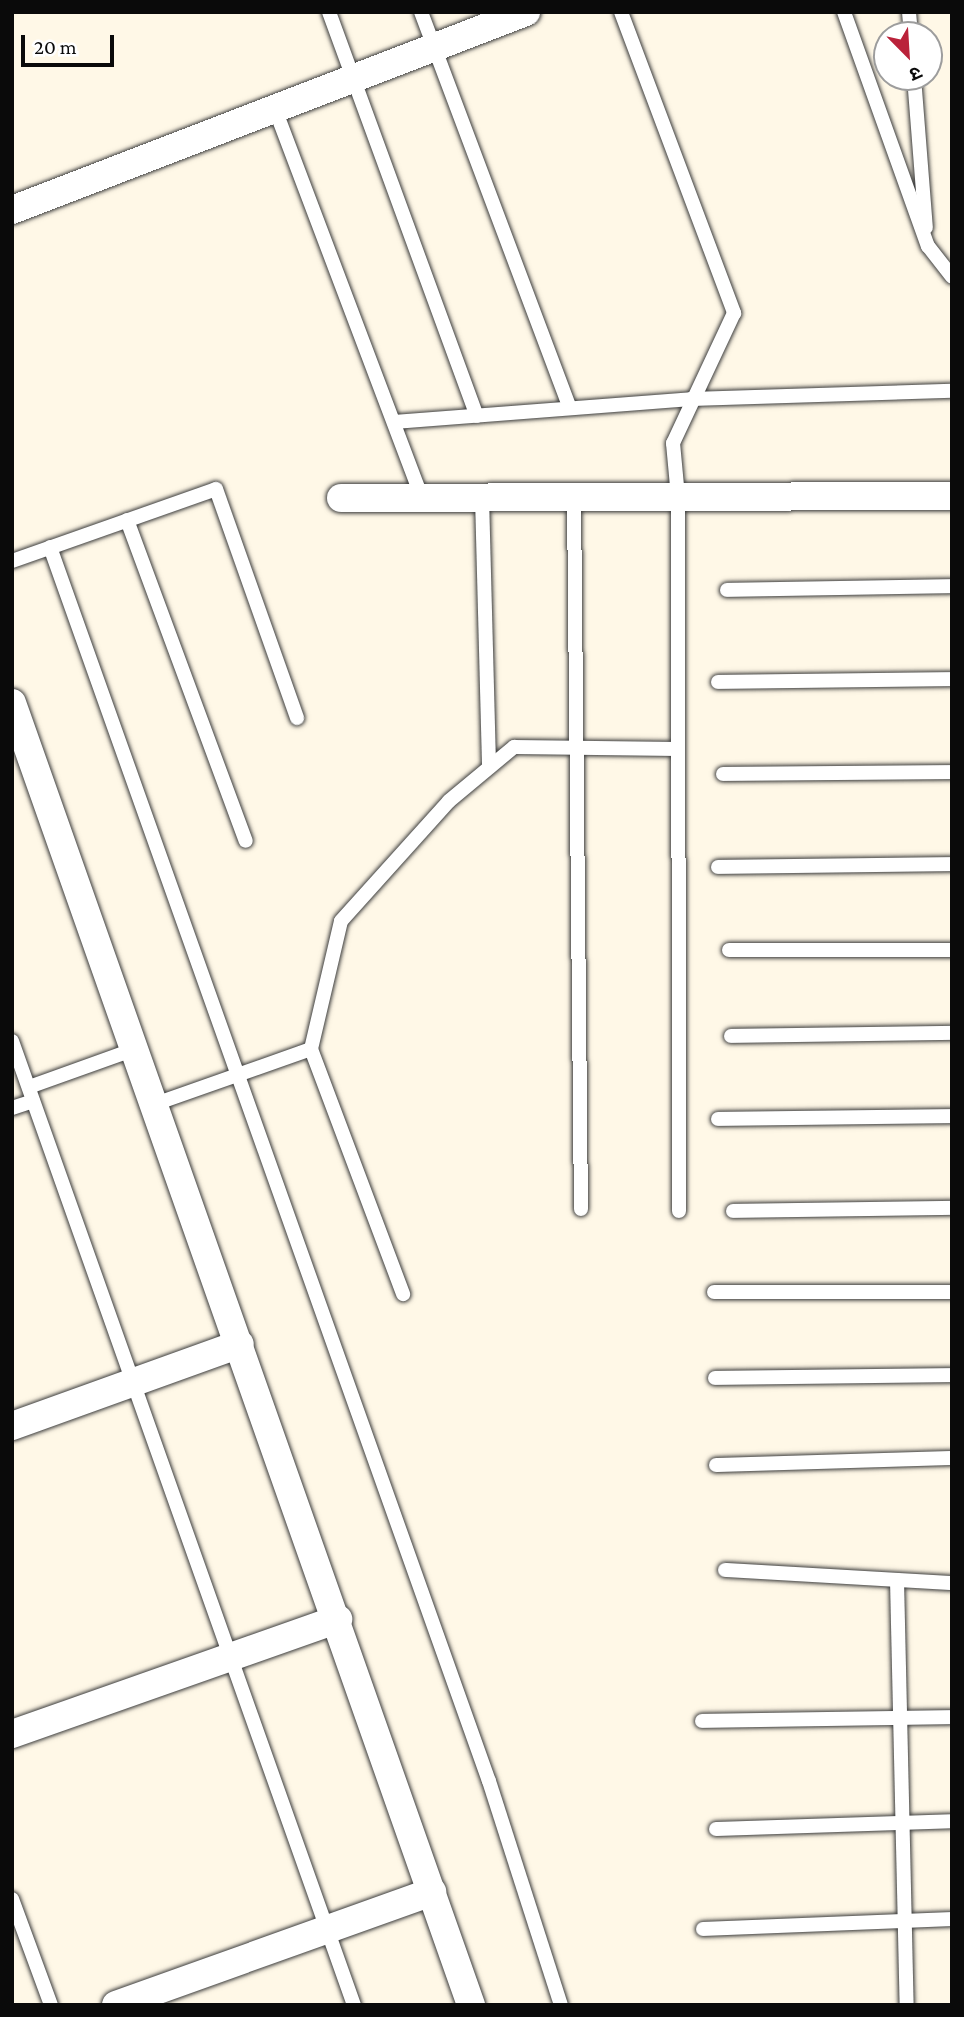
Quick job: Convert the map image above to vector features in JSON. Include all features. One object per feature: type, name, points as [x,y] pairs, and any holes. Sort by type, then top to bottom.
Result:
[{"type":"street","points":[[12,210],[526,12]]},
{"type":"street","points":[[341,498],[952,496]]},
{"type":"street","points":[[12,703],[338,1619],[471,2005]]},
{"type":"street","points":[[12,1426],[240,1344]]},
{"type":"street","points":[[12,1734],[338,1619]]},
{"type":"street","points":[[116,2005],[432,1892]]},
{"type":"lane","points":[[329,12],[477,416]]},
{"type":"lane","points":[[421,12],[570,408]]},
{"type":"lane","points":[[621,12],[734,313],[691,399],[673,443],[678,496],[679,1211]]},
{"type":"lane","points":[[844,12],[928,246],[952,277]]},
{"type":"lane","points":[[915,91],[928,246]]},
{"type":"lane","points":[[275,109],[422,498]]},
{"type":"lane","points":[[394,422],[691,399],[952,391]]},
{"type":"lane","points":[[12,561],[216,489],[297,718]]},
{"type":"lane","points":[[574,497],[581,1209]]},
{"type":"lane","points":[[482,498],[489,767]]},
{"type":"lane","points":[[127,520],[246,841]]},
{"type":"lane","points":[[50,547],[241,1074],[489,1781],[561,2005]]},
{"type":"lane","points":[[727,590],[952,586]]},
{"type":"lane","points":[[718,682],[952,679]]},
{"type":"lane","points":[[403,1294],[311,1049],[341,922],[449,801],[514,747],[678,749]]},
{"type":"lane","points":[[723,774],[952,772]]},
{"type":"lane","points":[[718,867],[952,864]]},
{"type":"lane","points":[[729,950],[952,950]]},
{"type":"lane","points":[[731,1036],[952,1033]]},
{"type":"lane","points":[[12,1041],[354,2005]]},
{"type":"lane","points":[[12,1108],[31,1094],[135,1049]]},
{"type":"lane","points":[[155,1104],[311,1049]]},
{"type":"lane","points":[[718,1119],[952,1116]]},
{"type":"lane","points":[[733,1211],[952,1208]]},
{"type":"lane","points":[[714,1292],[952,1292]]},
{"type":"lane","points":[[715,1378],[952,1375]]},
{"type":"lane","points":[[716,1465],[952,1458]]},
{"type":"lane","points":[[725,1570],[952,1583]]},
{"type":"lane","points":[[897,1580],[907,2005]]},
{"type":"lane","points":[[702,1721],[952,1717]]},
{"type":"lane","points":[[716,1829],[952,1821]]},
{"type":"lane","points":[[12,1899],[51,2005]]},
{"type":"lane","points":[[703,1929],[952,1919]]}]
